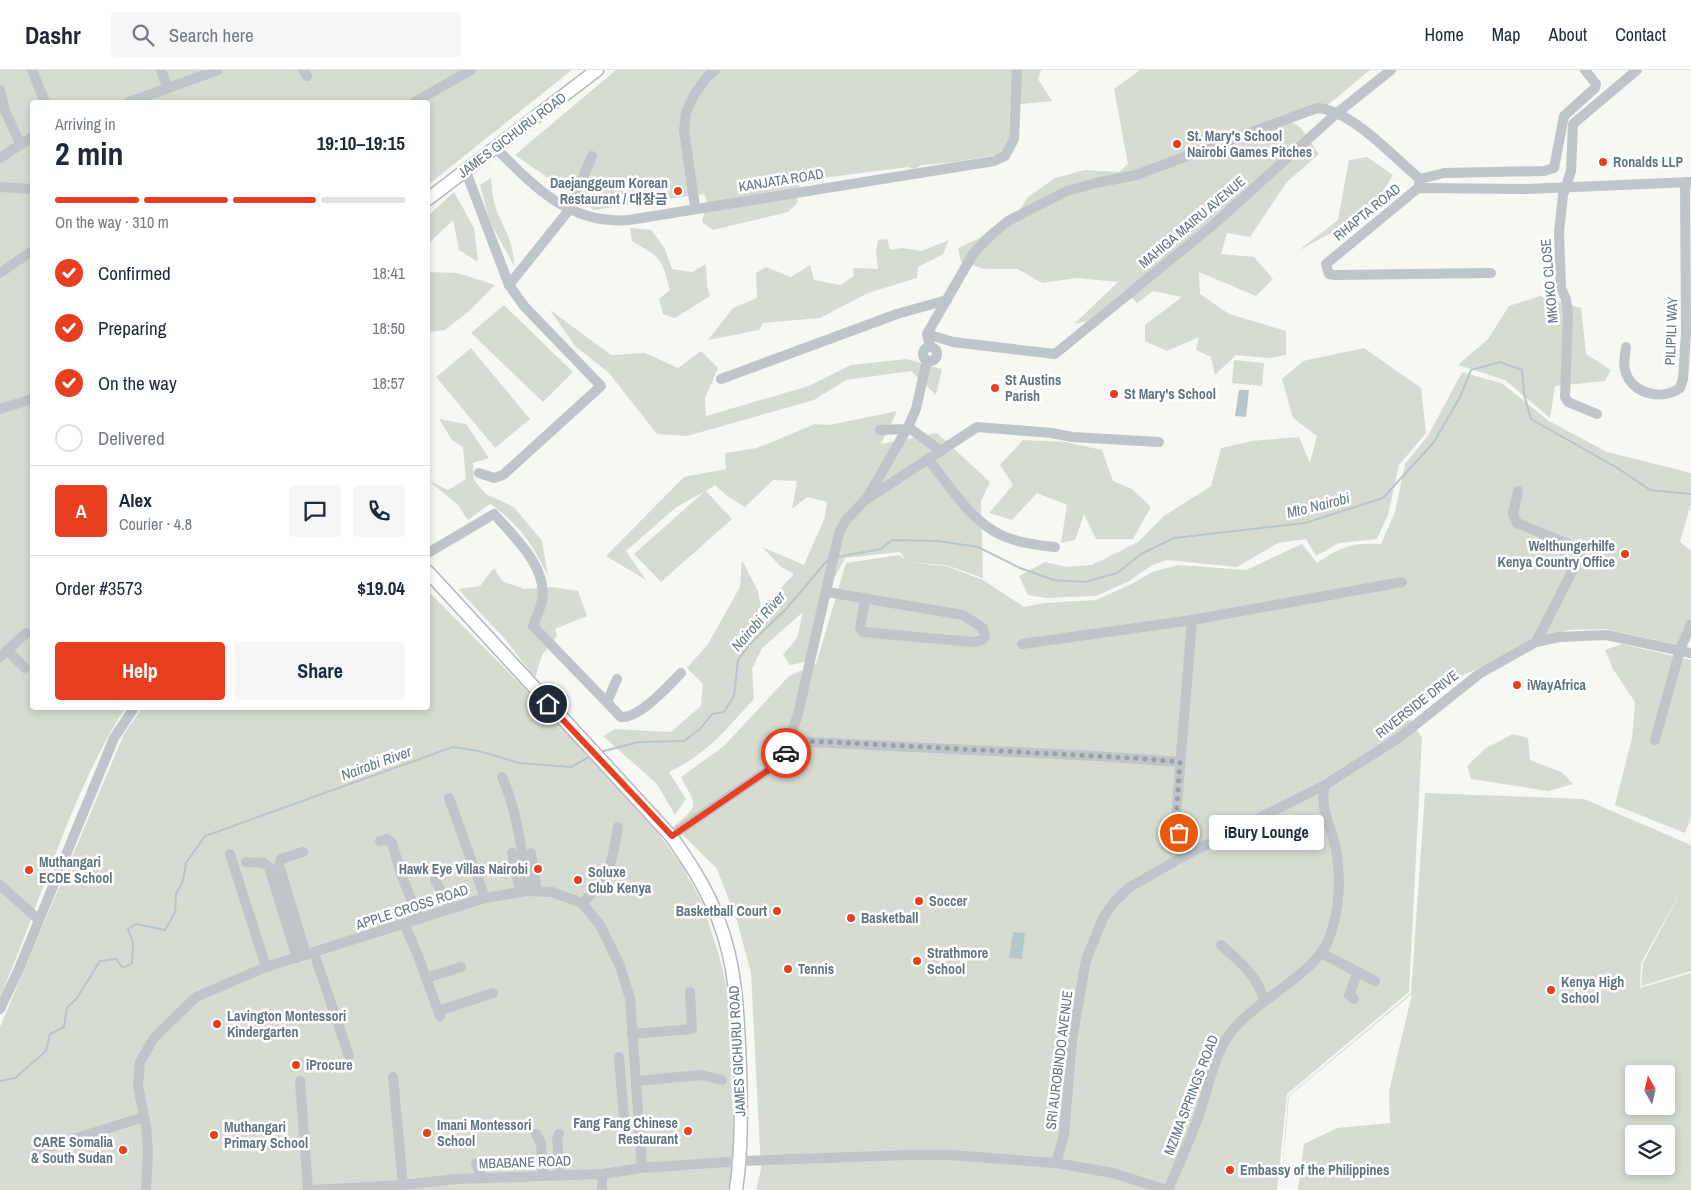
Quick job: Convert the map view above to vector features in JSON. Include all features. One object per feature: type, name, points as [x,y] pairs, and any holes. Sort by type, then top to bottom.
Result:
[{"type":"main road","name":"JAMES GICHURU ROAD","points":[[430,198],[465,169],[596,70]]},
{"type":"main road","name":"JAMES GICHURU ROAD","points":[[430,574],[594,755],[672,836],[695,870],[708,894],[719,919],[730,959],[738,1028],[740,1161],[736,1190]]},
{"type":"street","points":[[32,70],[44,100]]},
{"type":"street","points":[[161,70],[168,89]]},
{"type":"street","points":[[418,100],[471,70]]},
{"type":"street","points":[[695,207],[684,130],[686,113],[694,95],[707,77],[715,70]]},
{"type":"street","name":"KANJATA ROAD","points":[[495,147],[518,171],[569,210],[589,218],[610,221],[994,160],[1005,156],[1014,139],[1017,70]]},
{"type":"street","name":"MAHIGA MAIRU AVENUE","points":[[928,334],[953,342],[1055,354],[1212,225],[1337,113],[1392,70]]},
{"type":"street","points":[[672,836],[767,771],[786,754],[841,527],[864,501],[908,428],[917,404],[927,360],[933,360],[936,355],[935,350],[930,347],[928,334],[973,254],[1008,222],[1033,207],[1067,191],[1136,175],[1317,108],[1337,113],[1361,126],[1419,184],[1444,173],[1544,171],[1554,168],[1564,116],[1595,88],[1595,80],[1585,70]]},
{"type":"street","points":[[1566,186],[1571,171],[1573,124],[1637,70]]},
{"type":"street","points":[[135,100],[214,71]]},
{"type":"street","points":[[0,90],[7,117],[20,143]]},
{"type":"street","points":[[0,158],[30,138]]},
{"type":"street","points":[[509,285],[569,210],[592,156]]},
{"type":"street","points":[[465,169],[509,285],[524,306],[601,386],[503,475],[494,478],[479,473]]},
{"type":"street","name":"RHAPTA ROAD","points":[[1491,272],[1329,274],[1326,270],[1329,260],[1419,184],[1452,190],[1688,182]]},
{"type":"street","name":"PILIPILI WAY","points":[[1626,347],[1625,371],[1638,387],[1645,392],[1662,395],[1680,388],[1683,379],[1686,332],[1688,182]]},
{"type":"street","name":"MKOKO CLOSE","points":[[1566,186],[1558,232],[1561,288],[1566,299],[1568,313],[1564,397],[1568,402],[1597,414]]},
{"type":"street","points":[[0,188],[30,189]]},
{"type":"street","points":[[0,273],[30,252]]},
{"type":"street","points":[[721,379],[897,314],[947,300]]},
{"type":"street","points":[[0,410],[30,400]]},
{"type":"street","points":[[864,501],[970,431],[984,426],[1072,437],[1159,442]]},
{"type":"street","points":[[880,430],[908,428],[941,451]]},
{"type":"street","points":[[928,459],[974,514],[988,526],[1001,535],[1016,540],[1055,547]]},
{"type":"street","points":[[1518,491],[1513,514],[1517,523],[1578,548],[1580,551],[1580,556],[1536,642]]},
{"type":"street","points":[[430,552],[494,514],[528,554],[538,570],[543,598],[533,626],[624,718],[655,699],[681,673]]},
{"type":"street","points":[[1022,644],[1192,620],[1402,582]]},
{"type":"street","points":[[826,592],[963,614],[980,626],[985,636],[982,640],[972,642],[863,632],[860,628],[865,599]]},
{"type":"street","points":[[1186,855],[1176,817],[1192,620]]},
{"type":"street","points":[[1655,740],[1680,650],[1691,625]]},
{"type":"street","points":[[25,668],[4,653],[26,633]]},
{"type":"street","name":"RIVERSIDE DRIVE","points":[[1186,855],[1325,785],[1400,736],[1479,674],[1536,642],[1567,636],[1607,635],[1691,653]]},
{"type":"street","points":[[607,702],[617,678]]},
{"type":"street","points":[[0,1009],[114,738],[127,715],[132,710]]},
{"type":"street","points":[[790,740],[1106,756],[1180,762]]},
{"type":"street","points":[[502,777],[513,801],[528,891]]},
{"type":"street","name":"MZIMA SPRINGS ROAD","points":[[740,1161],[909,1155],[1056,1163],[1113,1173],[1167,1190],[1201,1111],[1223,1045],[1240,1022],[1305,969],[1321,953],[1328,941],[1336,909],[1338,891],[1333,838],[1324,810],[1322,796],[1325,785]]},
{"type":"street","points":[[449,798],[485,898]]},
{"type":"street","points":[[618,827],[609,872],[599,888],[582,902],[600,925],[620,966],[630,998],[642,1168]]},
{"type":"street","points":[[380,841],[386,839],[392,843],[401,874],[419,919]]},
{"type":"street","points":[[303,852],[281,859],[279,865],[306,955]]},
{"type":"street","points":[[512,852],[528,891]]},
{"type":"street","points":[[528,891],[531,853]]},
{"type":"street","points":[[230,854],[266,967]]},
{"type":"street","name":"SRI AUROBINDO AVENUE","points":[[1056,1163],[1064,1136],[1072,1040],[1086,960],[1094,936],[1114,902],[1130,887],[1186,855]]},
{"type":"street","points":[[246,862],[264,863],[269,867],[349,1056]]},
{"type":"street","points":[[435,880],[451,908]]},
{"type":"street","points":[[0,885],[39,920]]},
{"type":"street","name":"APPLE CROSS ROAD","points":[[146,1190],[148,1152],[138,1086],[140,1062],[154,1038],[196,997],[266,967],[485,898],[528,891],[552,892],[582,902]]},
{"type":"street","points":[[404,924],[439,1014],[493,993]]},
{"type":"street","points":[[1221,945],[1251,972],[1264,1001]]},
{"type":"street","points":[[1321,953],[1375,981]]},
{"type":"street","points":[[426,978],[461,967]]},
{"type":"street","points":[[1354,999],[1350,995],[1358,972]]},
{"type":"street","points":[[632,1034],[692,1029],[690,992]]},
{"type":"street","points":[[619,1057],[624,1119]]},
{"type":"street","points":[[636,1081],[701,1075],[722,1080]]},
{"type":"street","points":[[393,1077],[403,1185]]},
{"type":"street","points":[[300,1081],[309,1190]]},
{"type":"street","points":[[622,1101],[638,1099]]},
{"type":"street","points":[[38,1150],[144,1117]]},
{"type":"street","points":[[536,1134],[541,1143],[543,1174]]},
{"type":"street","points":[[559,1134],[557,1139],[560,1174]]},
{"type":"street","name":"MBABANE ROAD","points":[[309,1190],[403,1185],[482,1177],[602,1174],[642,1168],[740,1161]]},
{"type":"street","points":[[476,1163],[482,1177]]},
{"type":"street","points":[[602,1174],[602,1190]]},
{"type":"shaded area","points":[[0,70],[572,70],[430,183],[430,100],[30,100],[30,710],[124,710],[105,742],[72,813],[0,997]]},
{"type":"shaded area","points":[[616,70],[1041,70],[1038,79],[1052,101],[1010,105],[1009,141],[1000,154],[955,162],[922,165],[914,169],[908,167],[800,181],[797,203],[788,212],[713,230],[702,222],[707,200],[704,194],[594,210],[515,155]]},
{"type":"shaded area","points":[[1140,70],[1370,70],[1329,104],[1288,120],[1300,127],[1319,154],[1287,182],[1250,237],[1227,233],[1221,254],[1254,257],[1273,279],[1256,296],[1199,272],[1200,294],[1229,314],[1286,331],[1286,355],[1268,358],[1236,355],[1215,375],[1211,357],[1196,350],[1199,337],[1167,351],[1145,341],[1145,325],[1182,297],[1153,291],[1137,303],[1125,290],[1088,321],[1074,324],[1118,282],[1077,278],[1042,283],[1018,269],[985,269],[961,262],[958,248],[978,239],[1020,209],[1028,197],[1055,178],[1085,170],[1119,172],[1128,164],[1114,89]]},
{"type":"shaded area","points":[[1367,157],[1393,175],[1371,211],[1298,251],[1338,220],[1349,160]]},
{"type":"shaded area","points":[[491,178],[494,202],[510,240],[514,266],[490,222],[480,185]]},
{"type":"shaded area","points":[[454,192],[474,228],[478,262],[459,250],[453,220],[430,242],[430,214]]},
{"type":"shaded area","points":[[630,228],[651,230],[664,247],[672,269],[692,272],[706,264],[707,286],[710,296],[675,318],[663,314],[659,299],[670,290],[665,271],[654,255],[632,241]]},
{"type":"shaded area","points":[[887,239],[890,250],[902,248],[921,251],[949,240],[943,254],[918,267],[917,278],[868,293],[820,318],[763,323],[759,330],[708,340],[733,308],[757,298],[756,273],[766,267],[791,277],[810,265],[814,280],[840,285],[854,276],[853,268],[878,269],[876,252],[878,240]]},
{"type":"shaded area","points":[[430,272],[458,273],[495,285],[469,311],[445,330],[430,332]]},
{"type":"shaded area","points":[[1540,296],[1581,308],[1586,354],[1611,370],[1605,381],[1555,386],[1550,418],[1505,380],[1458,365],[1488,339],[1509,306]]},
{"type":"shaded area","points":[[504,305],[573,372],[543,402],[471,333]]},
{"type":"shaded area","points":[[550,310],[611,355],[645,353],[678,368],[701,351],[718,368],[705,398],[706,416],[809,386],[851,365],[907,359],[942,369],[936,395],[911,371],[846,380],[814,400],[687,436],[657,434],[609,373],[575,346]]},
{"type":"shaded area","points":[[471,348],[530,419],[495,448],[436,377]]},
{"type":"shaded area","points":[[1364,348],[1421,388],[1426,433],[1399,465],[1388,515],[1377,539],[1339,543],[1316,556],[1306,539],[1278,543],[1237,567],[1167,560],[1152,565],[1129,581],[1096,596],[1046,598],[1028,595],[1019,576],[1045,562],[1067,567],[1092,565],[1138,542],[1164,516],[1211,486],[1221,448],[1252,441],[1299,437],[1310,463],[1317,436],[1293,418],[1282,379],[1303,361]]},
{"type":"shaded area","points":[[1234,360],[1264,363],[1262,386],[1232,383]]},
{"type":"shaded area","points":[[1462,372],[1503,384],[1549,421],[1607,452],[1691,473],[1691,504],[1680,542],[1691,551],[1691,616],[1678,645],[1606,629],[1567,630],[1449,681],[1409,717],[1422,738],[1409,992],[1287,1094],[1277,1190],[756,1190],[761,1169],[751,973],[737,921],[717,869],[674,826],[689,813],[693,804],[681,777],[724,746],[789,676],[816,664],[846,563],[899,555],[905,560],[900,552],[845,558],[834,579],[815,660],[790,665],[783,655],[797,638],[803,612],[762,648],[752,669],[754,699],[705,749],[694,758],[669,772],[686,799],[675,815],[657,784],[603,736],[615,729],[671,732],[701,706],[703,684],[687,668],[708,644],[740,587],[742,560],[758,591],[761,609],[794,574],[781,567],[762,547],[804,565],[825,517],[827,502],[807,497],[792,509],[797,481],[773,480],[745,507],[727,496],[715,485],[706,491],[732,519],[661,582],[634,554],[705,491],[675,508],[626,551],[646,580],[606,556],[684,477],[726,469],[725,453],[757,448],[815,424],[830,425],[897,411],[881,444],[937,433],[990,482],[981,501],[983,578],[946,565],[906,562],[946,566],[983,580],[1024,607],[1044,603],[1096,600],[1132,584],[1152,572],[1178,565],[1246,570],[1302,544],[1317,563],[1347,547],[1362,544],[1381,544],[1395,512],[1405,464],[1429,434]]},
{"type":"shaded area","points":[[1239,390],[1249,390],[1246,417],[1235,416]]},
{"type":"shaded area","points":[[439,419],[466,424],[489,458],[473,463],[474,480],[486,494],[514,507],[542,541],[548,576],[525,536],[501,512],[490,504],[468,520],[458,505],[430,482],[448,490],[466,479],[463,447],[452,440]]},
{"type":"shaded area","points":[[1023,440],[1065,442],[1102,450],[1113,481],[1132,489],[1151,507],[1133,539],[1096,539],[1084,514],[1075,540],[1061,543],[1067,505],[1037,493],[1012,520],[989,513],[1013,485],[1000,465]]},
{"type":"shaded area","points":[[494,568],[502,581],[524,589],[552,587],[578,591],[587,616],[555,629],[557,636],[542,655],[535,678],[505,639],[458,589],[480,586]]},
{"type":"shaded area","points":[[430,593],[530,694],[655,829],[681,864],[702,902],[719,955],[728,993],[734,1151],[730,1190],[0,1190],[0,1027],[124,734],[141,710],[430,710]]},
{"type":"shaded area","points":[[1622,644],[1691,660],[1691,817],[1685,833],[1615,805],[1632,738],[1635,702],[1613,669],[1605,650]]},
{"type":"shaded area","points":[[1513,734],[1528,738],[1530,760],[1562,772],[1573,784],[1548,791],[1471,779],[1467,766],[1486,748]]},
{"type":"shaded area","name":"Kenya High School","points":[[1425,793],[1584,799],[1691,845],[1691,971],[1641,986],[1643,963],[1682,889],[1641,963],[1640,988],[1691,973],[1691,1190],[1298,1190],[1304,1144],[1337,1128],[1390,1123],[1389,1091],[1412,994],[1289,1096],[1281,1190],[1288,1096],[1411,993]]},
{"type":"shaded area","points":[[1013,932],[1025,933],[1022,959],[1009,958]]},
{"type":"waterway","name":"Mto Nairobi","points":[[837,557],[881,549],[892,540],[938,541],[978,547],[1020,568],[1054,580],[1085,582],[1117,573],[1141,554],[1174,538],[1305,523],[1383,498],[1434,442],[1460,397],[1471,370],[1500,362],[1522,370],[1524,394],[1531,419],[1619,469],[1650,490],[1691,494]]},
{"type":"waterway","name":"Nairobi River","points":[[600,752],[639,742],[684,741],[700,729],[712,714],[724,712],[734,696],[738,660],[750,644],[786,609],[830,557]]},
{"type":"waterway","name":"Nairobi River","points":[[0,1081],[15,1078],[46,1051],[50,1034],[64,1027],[67,1008],[77,998],[100,961],[116,959],[123,968],[132,963],[133,943],[128,929],[136,924],[165,930],[175,912],[176,894],[183,881],[186,863],[205,836],[453,747],[479,751],[519,763],[571,767],[591,756]]},
{"type":"way so far","points":[[786,753],[790,740],[888,744],[1180,762],[1176,817],[1179,833]]},
{"type":"place","name":"St. Mary's School Nairobi Games Pitches","points":[[1177,144]]},
{"type":"place","name":"Ronalds LLP","points":[[1603,162]]},
{"type":"place","name":"Daejanggeum Korean Restaurant / 대장금","points":[[678,191]]},
{"type":"place","name":"St Austins Parish","points":[[995,388]]},
{"type":"place","name":"St Mary's School","points":[[1114,394]]},
{"type":"place","name":"Welthungerhilfe Kenya Country Office","points":[[1625,554]]},
{"type":"place","name":"iWayAfrica","points":[[1517,685]]},
{"type":"place","name":"iBury Lounge","points":[[1179,833]]},
{"type":"place","name":"Hawk Eye Villas Nairobi","points":[[538,869]]},
{"type":"place","name":"Muthangari ECDE School","points":[[29,870]]},
{"type":"place","name":"Soluxe Club Kenya","points":[[578,880]]},
{"type":"place","name":"Soccer","points":[[919,901]]},
{"type":"place","name":"Basketball Court","points":[[777,911]]},
{"type":"place","name":"Basketball","points":[[851,918]]},
{"type":"place","name":"Strathmore School","points":[[917,961]]},
{"type":"place","name":"Tennis","points":[[788,969]]},
{"type":"place","name":"Kenya High School","points":[[1551,990]]},
{"type":"place","name":"Lavington Montessori Kindergarten","points":[[217,1024]]},
{"type":"place","name":"iProcure","points":[[296,1065]]},
{"type":"place","name":"Fang Fang Chinese Restaurant","points":[[688,1131]]},
{"type":"place","name":"Imani Montessori School","points":[[427,1133]]},
{"type":"place","name":"Muthangari Primary School","points":[[214,1135]]},
{"type":"place","name":"CARE Somalia & South Sudan","points":[[123,1150]]},
{"type":"place","name":"Embassy of the Philippines","points":[[1230,1170]]},
{"type":"route","points":[[548,704],[672,836],[767,771],[786,753]]}]
